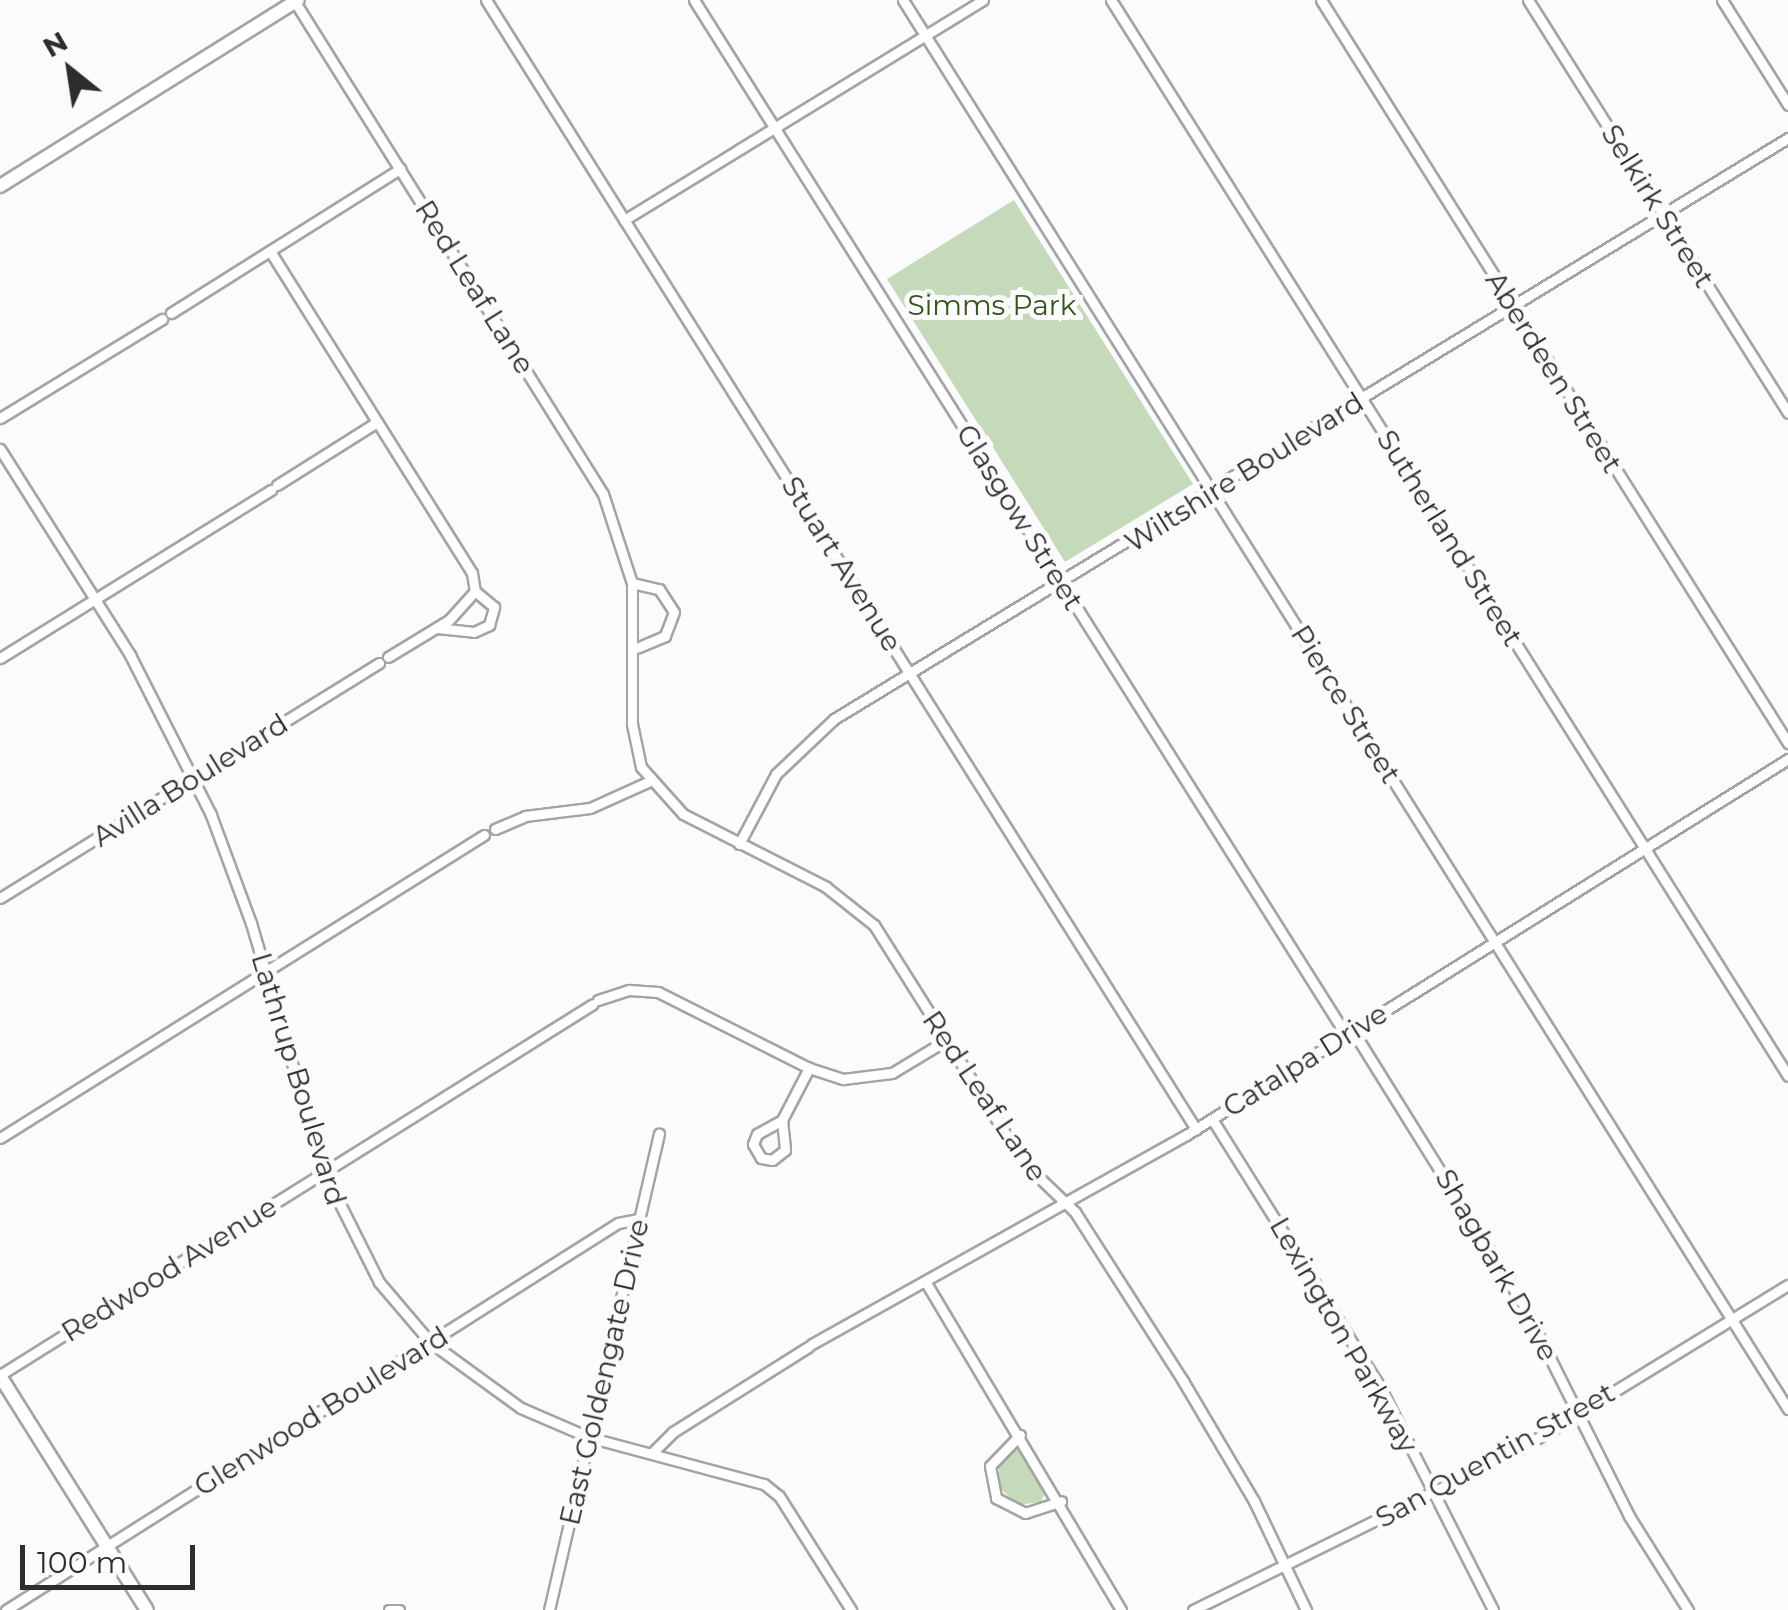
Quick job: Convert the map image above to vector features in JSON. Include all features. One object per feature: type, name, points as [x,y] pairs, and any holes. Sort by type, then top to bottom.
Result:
[{"type":"main road","points":[[0,186],[296,1]]},
{"type":"main road","points":[[0,1375],[147,1610]]},
{"type":"street","name":"Stuart Avenue","points":[[486,0],[1196,1129]]},
{"type":"street","name":"Glasgow Street","points":[[694,0],[1349,1033]]},
{"type":"street","name":"Pierce Street","points":[[903,0],[1788,1409]]},
{"type":"street","points":[[624,220],[983,0]]},
{"type":"street","name":"Sutherland Street","points":[[1111,0],[1788,1076]]},
{"type":"street","name":"Aberdeen Street","points":[[1321,0],[1788,744]]},
{"type":"street","name":"Selkirk Street","points":[[1528,0],[1788,413]]},
{"type":"street","points":[[1722,0],[1788,104]]},
{"type":"street","name":"Red Leaf Lane","points":[[296,1],[596,481],[632,583],[637,648],[632,724],[650,781],[683,814],[853,904],[884,940],[1023,1162],[1065,1203],[1215,1433],[1306,1610]]},
{"type":"street","name":"Wiltshire Boulevard","points":[[739,844],[776,774],[802,743],[1788,138]]},
{"type":"street","points":[[0,418],[400,169]]},
{"type":"street","points":[[270,251],[472,573],[475,591]]},
{"type":"street","points":[[0,658],[377,422]]},
{"type":"street","name":"Lathrup Boulevard","points":[[0,449],[95,598],[193,777],[265,972],[324,1172],[362,1256],[430,1342],[521,1408],[588,1438],[764,1484],[779,1496],[851,1610]]},
{"type":"street","points":[[632,583],[659,590],[674,612],[666,636],[637,648]]},
{"type":"street","name":"Avilla Boulevard","points":[[0,898],[437,628],[475,591],[494,607],[494,620],[483,629],[437,628]]},
{"type":"street","name":"Catalpa Drive","points":[[653,1452],[673,1432],[810,1346],[1196,1129],[1788,758]]},
{"type":"street","points":[[495,829],[525,816],[590,808],[650,781]]},
{"type":"street","points":[[0,1138],[484,835]]},
{"type":"street","name":"Redwood Avenue","points":[[0,1375],[595,1002],[629,990],[658,992],[808,1068],[843,1078],[881,1076],[945,1041]]},
{"type":"street","name":"Shagbark Drive","points":[[1349,1033],[1497,1258],[1629,1516],[1688,1610]]},
{"type":"street","points":[[782,1120],[757,1134],[753,1144],[761,1158],[772,1160],[785,1150],[782,1120],[808,1068]]},
{"type":"street","name":"Lexington Parkway","points":[[1212,1119],[1363,1358],[1493,1610]]},
{"type":"street","name":"East Goldengate Drive","points":[[550,1610],[659,1134]]},
{"type":"street","name":"Glenwood Boulevard","points":[[6,1610],[618,1224],[639,1219]]},
{"type":"street","points":[[925,1281],[1061,1501],[1122,1610]]},
{"type":"street","name":"San Quentin Street","points":[[1194,1610],[1284,1563],[1434,1494],[1579,1413],[1788,1285]]},
{"type":"street","points":[[1020,1435],[990,1466],[996,1498],[1025,1514],[1061,1501]]},
{"type":"street","points":[[389,1610],[399,1610]]},
{"type":"green space","name":"Simms Park","points":[[1014,200],[1193,484],[1065,562],[887,279]]},
{"type":"green space","points":[[1018,1449],[1046,1490],[1041,1502],[1017,1505],[999,1487],[999,1464]]}]
